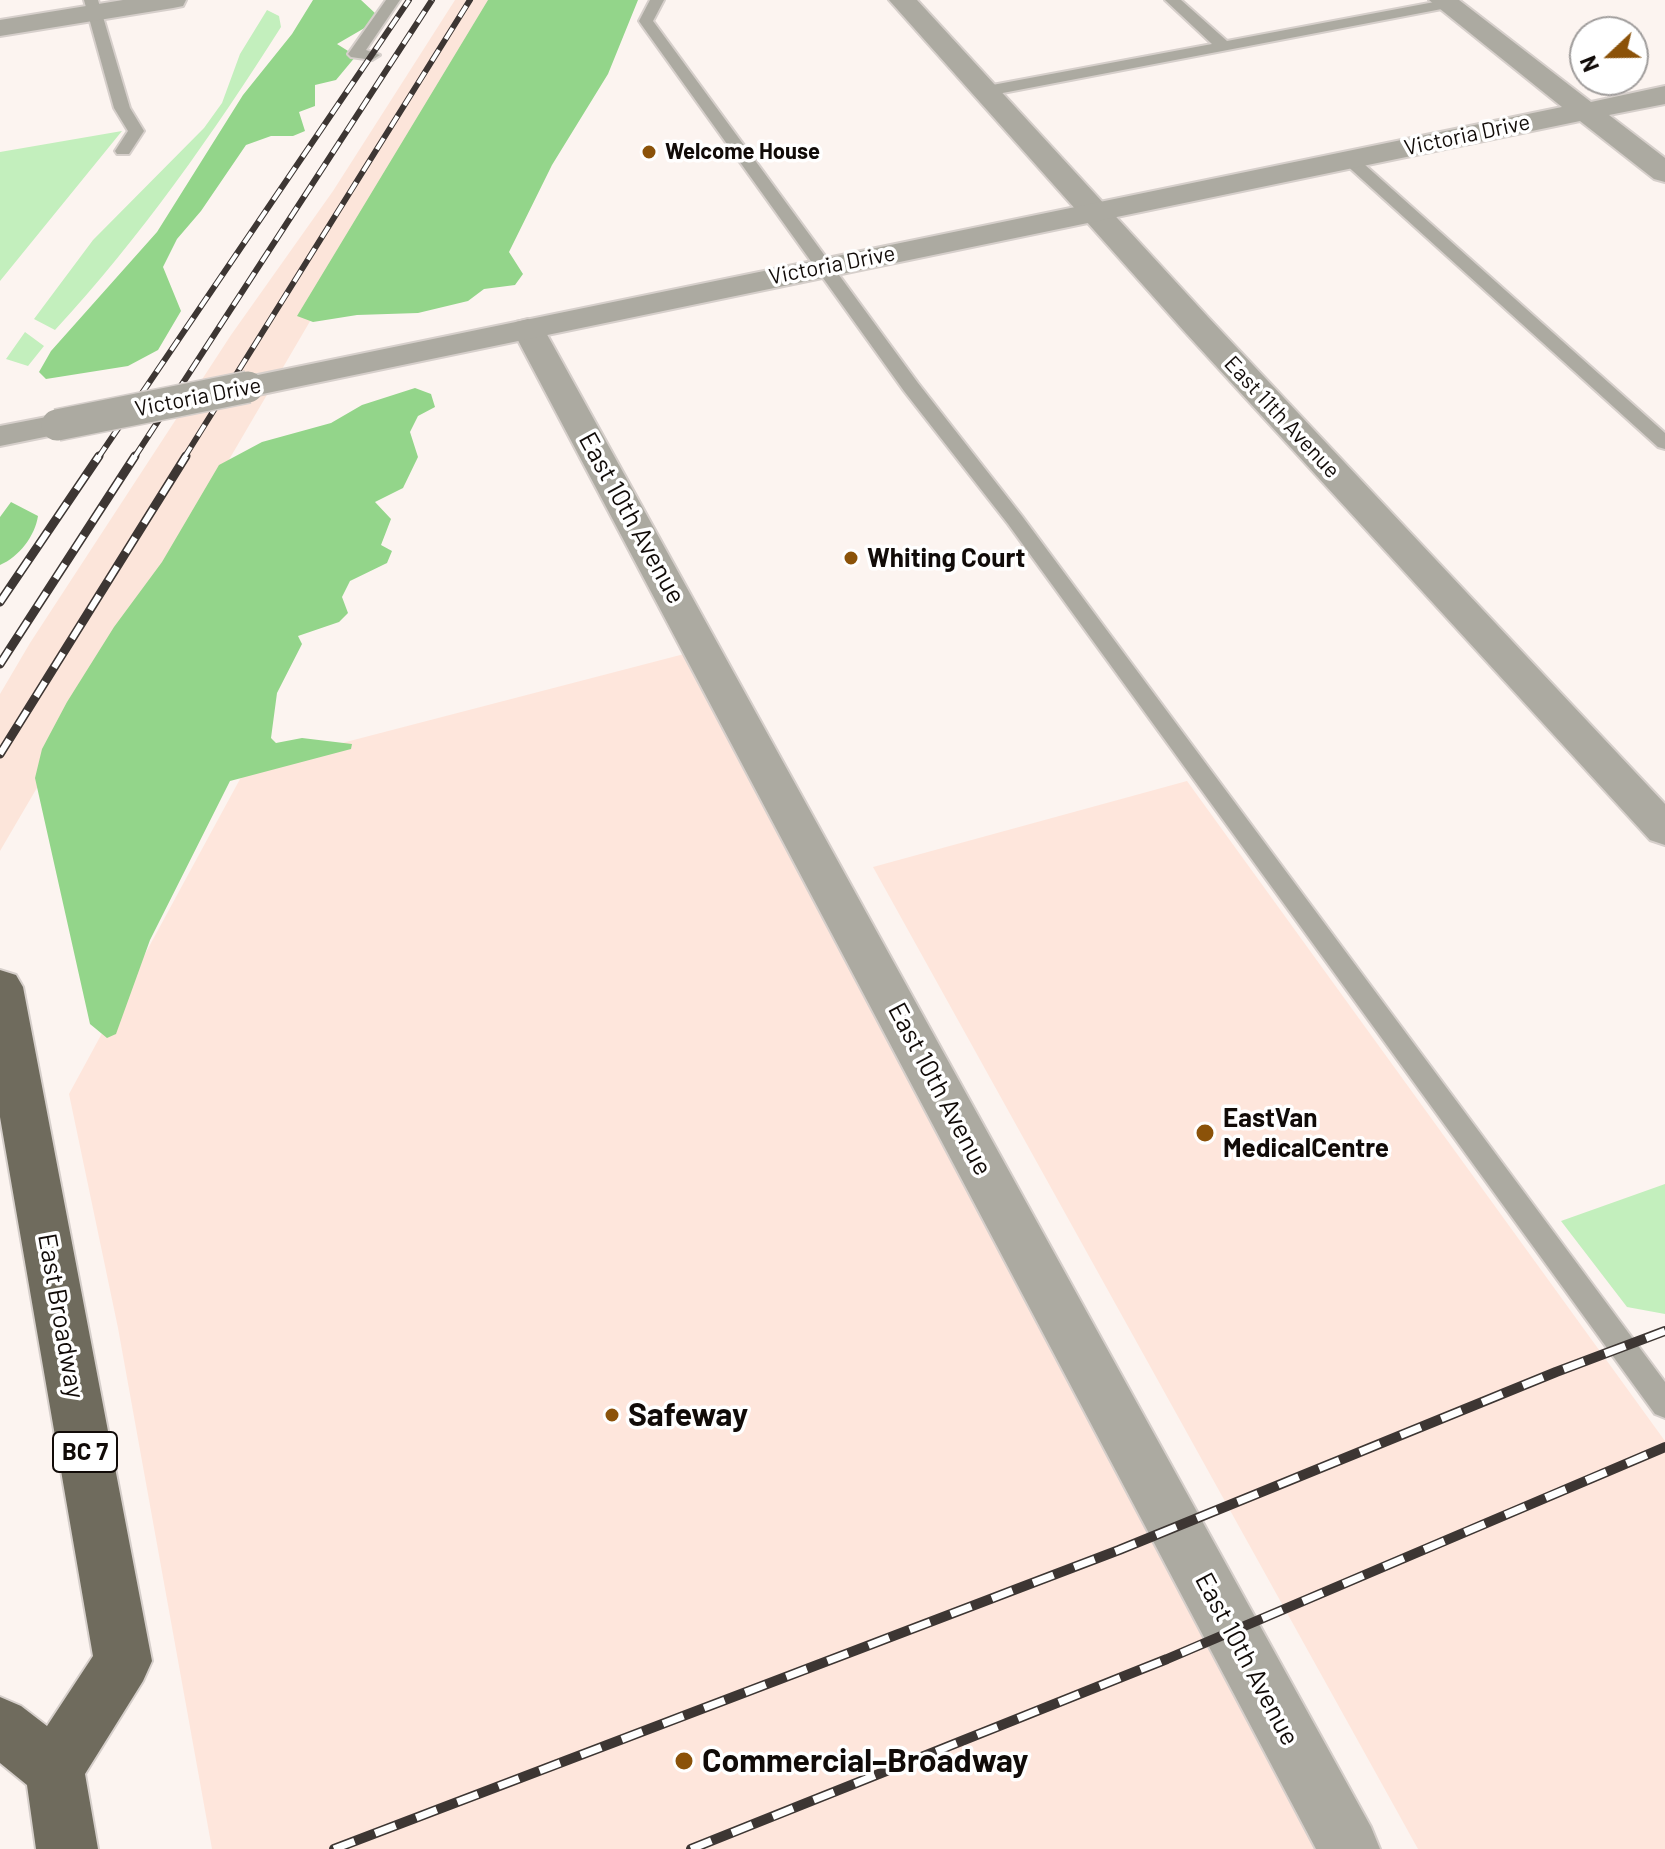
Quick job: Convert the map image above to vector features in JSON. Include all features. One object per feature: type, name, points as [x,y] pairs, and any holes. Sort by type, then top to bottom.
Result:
[{"type":"main road","name":"East Broadway","points":[[0,987],[123,1661],[54,1769]]},
{"type":"main road","points":[[0,1726],[54,1769],[67,1849]]},
{"type":"street","points":[[0,28],[94,6],[173,0]]},
{"type":"street","name":"East 11th Avenue","points":[[902,0],[1665,830]]},
{"type":"street","points":[[1444,2],[1665,173]]},
{"type":"street","name":"Victoria Drive","points":[[0,436],[1665,95]]},
{"type":"street","name":"East 10th Avenue","points":[[528,329],[1349,1849]]},
{"type":"lane","points":[[372,55],[356,54],[393,0]]},
{"type":"lane","points":[[657,0],[646,21],[827,266],[903,375],[1015,520],[1665,1405]]},
{"type":"lane","points":[[1172,0],[1223,46]]},
{"type":"lane","points":[[987,91],[1444,2]]},
{"type":"lane","points":[[94,6],[122,108],[136,131],[123,151]]},
{"type":"lane","points":[[1349,159],[1665,443]]},
{"type":"shaded area","points":[[455,0],[498,0],[0,851],[0,694],[231,335],[333,191]]},
{"type":"shaded area","points":[[688,653],[1317,1849],[212,1849],[118,1328],[69,1094],[246,768]]},
{"type":"shaded area","points":[[1187,781],[1665,1441],[1665,1849],[1418,1849],[873,867]]},
{"type":"green space","points":[[313,0],[361,0],[376,14],[368,26],[337,44],[356,56],[336,80],[315,85],[315,106],[299,112],[305,131],[293,136],[271,136],[246,145],[201,211],[177,239],[163,267],[181,311],[158,350],[128,366],[46,379],[39,372],[51,351],[157,232],[243,95],[292,34]]},
{"type":"green space","points":[[488,0],[638,0],[608,74],[552,165],[509,252],[523,274],[515,285],[484,289],[468,301],[418,313],[357,315],[313,322],[297,316]]},
{"type":"green space","points":[[267,10],[279,16],[281,27],[202,145],[146,221],[55,330],[34,319],[93,240],[204,128],[222,103],[240,54]]},
{"type":"green space","points":[[122,131],[0,281],[0,152]]},
{"type":"green space","points":[[25,332],[44,346],[28,366],[6,359]]},
{"type":"green space","points":[[415,388],[431,394],[435,407],[418,416],[410,432],[418,457],[403,488],[375,502],[391,519],[381,545],[392,551],[387,563],[350,581],[342,597],[348,613],[339,622],[298,636],[302,644],[277,693],[271,738],[276,743],[302,738],[352,744],[351,749],[230,781],[150,940],[116,1034],[107,1038],[90,1024],[35,778],[42,749],[67,702],[114,627],[162,562],[219,465],[262,442],[331,423],[362,405]]},
{"type":"green space","points":[[11,502],[38,516],[25,545],[14,557],[0,565],[0,517]]},
{"type":"green space","points":[[1665,1184],[1665,1314],[1627,1307],[1561,1221]]},
{"type":"railway","points":[[98,458],[409,0]]},
{"type":"railway","points":[[134,458],[432,0]]},
{"type":"railway","points":[[184,458],[470,0]]},
{"type":"railway","points":[[0,602],[99,456]]},
{"type":"railway","points":[[0,664],[135,456]]},
{"type":"railway","points":[[0,754],[186,456]]},
{"type":"railway","points":[[334,1849],[1119,1550],[1556,1372],[1665,1331]]},
{"type":"railway","points":[[691,1849],[1167,1659],[1665,1447]]},
{"type":"place","name":"Welcome House","points":[[649,152]]},
{"type":"place","name":"Whiting Court","points":[[851,558]]},
{"type":"place","name":"EastVan MedicalCentre","points":[[1205,1133]]},
{"type":"place","name":"Safeway","points":[[612,1415]]},
{"type":"place","name":"Commercial–Broadway","points":[[684,1761]]}]
